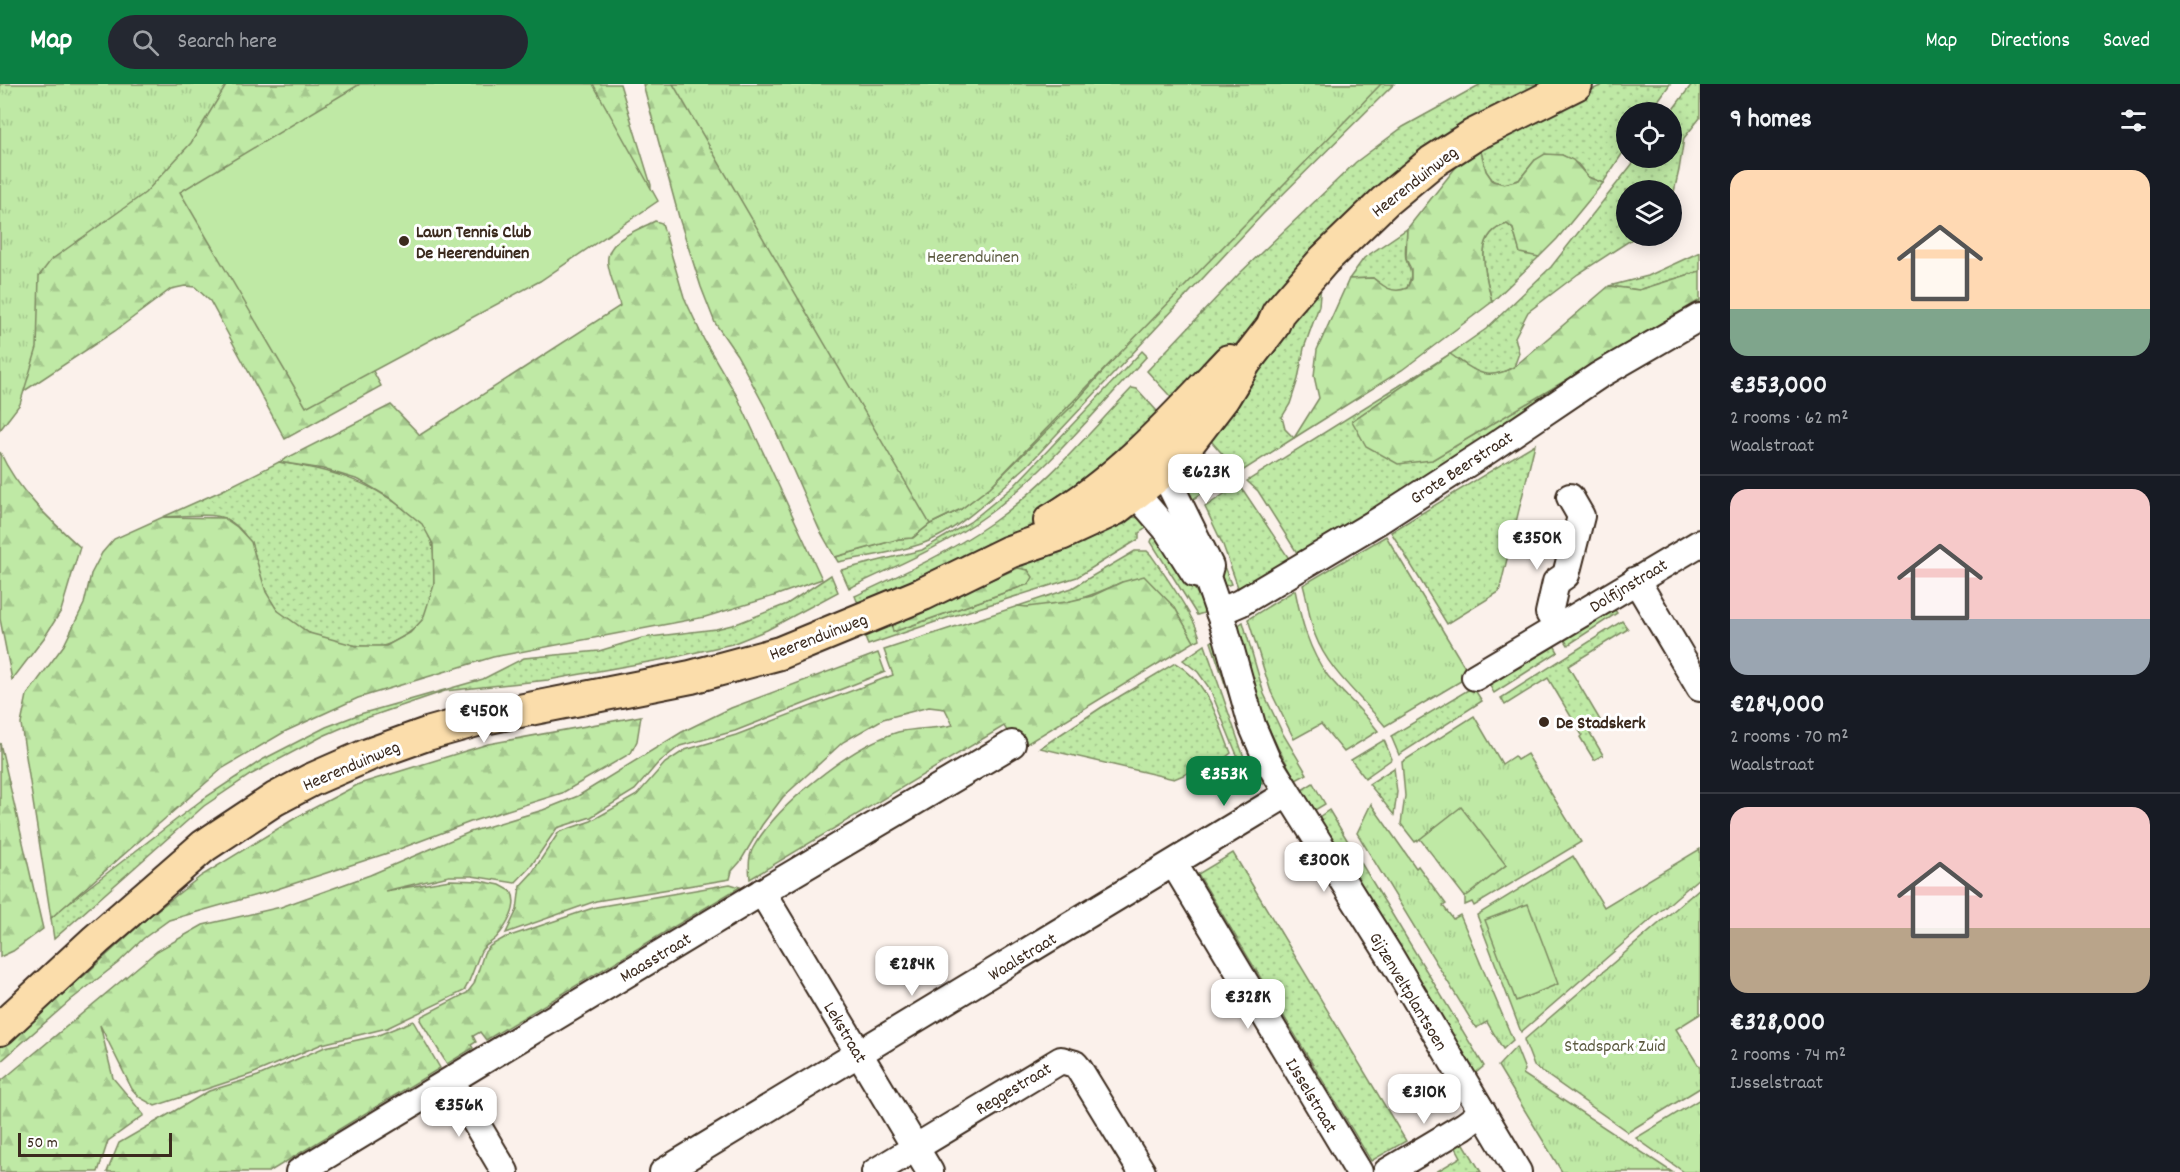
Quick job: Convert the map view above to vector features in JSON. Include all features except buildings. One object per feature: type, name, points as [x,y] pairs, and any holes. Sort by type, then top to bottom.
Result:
[{"type":"main road","name":"Heerenduinweg","points":[[0,1029],[96,940],[204,846],[275,799],[310,780],[368,755],[427,734],[484,718],[691,677],[780,653],[923,594],[1009,552],[1033,545],[1115,509],[1127,483],[1153,460],[1197,433],[1223,398],[1245,362],[1272,327],[1278,313],[1324,260],[1360,224],[1432,162],[1502,120],[1576,84]]},
{"type":"street","name":"Grote Beerstraat","points":[[1219,612],[1240,603],[1380,520],[1487,452],[1598,376],[1700,316]]},
{"type":"street","name":"Gijzenveltplantsoen","points":[[1153,460],[1185,512],[1210,566],[1207,578],[1252,724],[1267,760],[1390,956],[1518,1172]]},
{"type":"street","name":"Gijzenveltplantsoen","points":[[1127,483],[1167,530],[1195,574],[1207,578]]},
{"type":"street","points":[[1557,627],[1549,614],[1556,582],[1566,575],[1581,516],[1570,497]]},
{"type":"street","name":"Dolfijnstraat","points":[[1475,677],[1700,543]]},
{"type":"street","points":[[1636,580],[1700,688]]},
{"type":"street","name":"Maasstraat","points":[[299,1172],[1012,744]]},
{"type":"street","name":"Waalstraat","points":[[663,1172],[1287,794]]},
{"type":"street","name":"IJsselstraat","points":[[1174,864],[1359,1172]]},
{"type":"street","name":"Lekstraat","points":[[762,892],[930,1172]]},
{"type":"street","name":"Reggestraat","points":[[875,1172],[1054,1063],[1069,1060],[1079,1069],[1142,1172]]},
{"type":"street","points":[[451,1081],[505,1172]]},
{"type":"street","points":[[1388,1172],[1483,1112]]},
{"type":"green space","points":[[0,84],[227,84],[191,143],[145,193],[51,260],[39,276],[37,348],[20,404],[0,430]]},
{"type":"green space","points":[[186,84],[368,84],[372,369],[381,386],[285,439],[210,301],[195,287],[185,286],[171,289],[115,331],[0,407],[0,308]]},
{"type":"green space","name":"Lawn Tennis Club De Heerenduinen","points":[[360,84],[593,84],[658,201],[540,281],[306,407],[180,192]]},
{"type":"green space","points":[[587,84],[620,84],[651,185],[650,195]]},
{"type":"green space","name":"Heerenduinen","points":[[643,84],[1276,84],[1208,252],[1073,405],[990,487],[961,509],[930,524],[912,538],[899,539],[835,557],[819,529],[766,409],[737,355],[715,323],[680,221]]},
{"type":"green space","name":"Heerenduinen","points":[[673,84],[1381,84],[990,487],[961,509],[930,524]]},
{"type":"green space","points":[[1276,84],[1394,84],[1263,214],[1027,466],[991,498],[965,520],[924,543],[892,552],[838,562],[835,557],[899,539],[913,538],[930,524],[961,509],[1073,405],[1208,253]]},
{"type":"green space","points":[[1481,84],[1551,84],[1305,265],[1179,406],[1147,371],[1239,274],[1356,162],[1403,127]]},
{"type":"green space","points":[[1604,84],[1670,84],[1657,102],[1616,102],[1616,163],[1603,183],[1588,177],[1578,164],[1562,155],[1535,160],[1519,180],[1504,184],[1493,181],[1486,171],[1480,148],[1521,124]]},
{"type":"green space","points":[[1692,84],[1700,84],[1700,118],[1684,138],[1682,151],[1682,102],[1678,102]]},
{"type":"green space","points":[[1480,148],[1486,171],[1493,181],[1504,184],[1519,180],[1535,160],[1545,154],[1562,155],[1573,160],[1588,177],[1603,183],[1557,239],[1539,257],[1520,253],[1513,229],[1507,224],[1496,229],[1485,246],[1484,257],[1492,302],[1402,370],[1294,438],[1319,398],[1314,376],[1317,350],[1349,279],[1373,278],[1393,290],[1407,288],[1411,279],[1411,269],[1406,259],[1407,229],[1460,162]]},
{"type":"green space","points":[[1629,168],[1679,168],[1677,180],[1620,180]]},
{"type":"green space","points":[[1616,185],[1616,246],[1621,246],[1578,274],[1528,312],[1515,337],[1519,353],[1514,367],[1494,375],[1473,370],[1450,354],[1486,329],[1551,267]]},
{"type":"green space","points":[[655,221],[662,223],[684,297],[704,340],[737,396],[822,579],[705,617],[493,657],[358,698],[286,731],[223,768],[51,918],[21,724],[27,695],[64,645],[84,604],[91,574],[102,553],[114,539],[163,517],[224,518],[237,527],[251,542],[266,592],[277,610],[309,633],[357,646],[386,646],[410,633],[423,619],[434,585],[433,544],[422,524],[390,498],[359,480],[323,469],[279,462],[391,405],[420,435],[620,306],[608,264],[611,248],[632,232]]},
{"type":"green space","points":[[1507,224],[1513,229],[1520,252],[1539,257],[1492,302],[1485,268],[1485,246],[1496,229]]},
{"type":"green space","points":[[1407,229],[1405,256],[1411,275],[1407,288],[1399,292],[1386,288],[1373,278],[1349,279],[1364,258]]},
{"type":"green space","points":[[1700,252],[1700,271],[1639,290],[1609,286],[1648,276]]},
{"type":"green space","points":[[1700,271],[1700,300],[1432,460],[1398,464],[1366,446],[1352,421],[1450,354],[1480,372],[1495,374],[1504,372],[1514,367],[1609,286],[1639,290]]},
{"type":"green space","points":[[1321,283],[1319,306],[1304,348],[1298,379],[1290,404],[1282,417],[1285,429],[1294,438],[1239,473],[1205,434]]},
{"type":"green space","points":[[1700,300],[1700,306],[1299,556],[1258,491],[1247,481],[1450,354],[1352,421],[1432,460]]},
{"type":"green space","points":[[1142,351],[1147,356],[1066,444],[1010,497],[974,524],[940,545],[849,588],[841,570],[922,550],[970,522],[1014,486]]},
{"type":"green space","points":[[1132,388],[1137,389],[1165,420],[1056,512],[924,581],[861,603],[857,601],[855,596],[943,553],[977,533],[1012,508],[1066,459]]},
{"type":"green space","points":[[1535,444],[1499,592],[1447,624],[1391,532]]},
{"type":"green space","points":[[1193,450],[1216,478],[1212,487],[1190,501],[1187,476]]},
{"type":"green space","points":[[0,452],[25,492],[80,547],[61,611],[12,680],[0,619]]},
{"type":"green space","points":[[279,462],[329,472],[360,483],[389,498],[422,523],[432,544],[434,584],[423,619],[406,635],[383,646],[350,645],[316,636],[286,619],[274,607],[266,592],[249,542],[236,525],[226,519],[213,516],[163,517]]},
{"type":"green space","points":[[1239,484],[1290,560],[1240,593],[1223,545],[1205,507]]},
{"type":"green space","points":[[1197,511],[1217,549],[1231,584],[1225,586]]},
{"type":"green space","points":[[1124,516],[1140,518],[1151,525],[1139,533],[1139,539],[1077,577],[868,645],[863,633]],"holes":[[[1018,569],[1028,570],[1029,584],[893,632],[945,601]]]},
{"type":"green space","points":[[1161,534],[1184,569],[1207,612],[1197,615],[1151,542]]},
{"type":"green space","points":[[1386,536],[1467,671],[1466,678],[1385,726],[1328,661],[1313,629],[1303,585]]},
{"type":"green space","points":[[1135,551],[1147,551],[1151,555],[1186,609],[1200,639],[1194,642],[1175,608],[1122,582],[1072,601],[1044,607],[1018,606],[1072,588]]},
{"type":"green space","points":[[1018,568],[1028,570],[1033,577],[1029,584],[893,632],[891,623]]},
{"type":"green space","points":[[831,575],[838,592],[767,630],[732,644],[671,658],[548,680],[445,691],[360,720],[323,736],[250,775],[204,806],[54,939],[51,918],[58,911],[203,799],[262,760],[326,727],[360,714],[483,679],[524,658],[599,651],[642,638],[716,629],[736,624],[787,604]]},
{"type":"green space","points":[[1144,576],[1175,608],[1194,642],[1018,749],[1004,726],[750,879],[750,855],[764,831],[797,796],[817,779],[879,739],[898,732],[953,725],[945,709],[929,707],[883,719],[843,742],[783,797],[732,871],[730,879],[596,901],[506,933],[517,910],[520,886],[532,873],[559,832],[591,821],[637,795],[665,763],[685,750],[736,735],[893,675],[884,650],[1018,606],[1066,602],[1092,596],[1122,582]]},
{"type":"green space","points":[[1295,590],[1307,635],[1321,666],[1378,731],[1344,752],[1321,724],[1294,739],[1271,692],[1248,619]]},
{"type":"green space","points":[[1611,604],[1617,613],[1568,645],[1561,634],[1583,621],[1592,623],[1606,614],[1607,606]]},
{"type":"green space","points":[[1622,621],[1628,629],[1568,666],[1600,720],[1587,728],[1603,755],[1594,760],[1548,678],[1505,705],[1501,698]]},
{"type":"green space","points":[[1243,622],[1264,694],[1283,734],[1307,774],[1296,780],[1264,718],[1237,626]]},
{"type":"green space","points":[[1217,638],[1250,750],[1264,783],[1262,784],[1245,744],[1211,642]]},
{"type":"green space","points":[[1551,640],[1558,652],[1494,693],[1486,679],[1496,680],[1547,650]]},
{"type":"green space","points":[[1205,645],[1247,766],[1239,760],[1210,689],[1198,672],[1183,660]]},
{"type":"green space","points":[[878,653],[885,672],[735,731],[680,746],[658,763],[635,790],[591,817],[557,828],[531,866],[515,883],[472,876],[449,876],[385,891],[450,880],[480,881],[500,885],[511,891],[514,903],[511,916],[496,938],[481,951],[464,991],[387,1028],[322,1044],[252,1074],[155,1106],[139,1097],[132,1089],[100,1025],[113,1078],[144,1115],[108,1141],[98,1172],[0,1172],[0,1082],[157,951],[203,925],[281,907],[370,875],[470,832],[543,810],[578,796],[682,732],[731,708]]},
{"type":"green space","points":[[1175,663],[1196,681],[1211,703],[1231,753],[1226,757],[1174,779],[1040,748],[1102,707]]},
{"type":"green space","points":[[1473,687],[1482,701],[1399,755],[1391,736]]},
{"type":"green space","points":[[641,716],[637,741],[631,753],[562,793],[473,821],[394,851],[271,891],[169,920],[144,938],[118,963],[72,999],[0,1062],[0,1046],[85,975],[146,919],[201,876],[297,817],[359,784],[488,744]]},
{"type":"green space","points":[[1474,716],[1502,764],[1514,756],[1517,760],[1527,754],[1581,842],[1474,906],[1472,902],[1465,905],[1465,897],[1506,865],[1420,839],[1415,842],[1401,824],[1405,796],[1402,762]]},
{"type":"green space","points":[[1384,740],[1392,759],[1365,778],[1351,760]]},
{"type":"green space","points":[[0,743],[43,929],[13,951],[0,957]]},
{"type":"green space","points":[[1394,768],[1397,792],[1394,815],[1369,784]]},
{"type":"green space","points":[[1313,783],[1325,804],[1315,810],[1302,790]]},
{"type":"green space","name":"Stadspark Zuid","points":[[1371,804],[1416,868],[1418,866],[1446,904],[1443,906],[1453,919],[1460,915],[1513,1040],[1503,1049],[1487,1022],[1476,1028],[1357,833]]},
{"type":"green space","points":[[1461,807],[1506,865],[1465,897],[1420,839]]},
{"type":"green space","points":[[1329,810],[1484,1066],[1472,1076],[1337,851],[1319,817]]},
{"type":"green space","name":"Stadspark Zuid","points":[[1700,849],[1700,877],[1521,1032],[1477,915],[1573,856],[1604,907]]},
{"type":"green space","points":[[1233,853],[1406,1141],[1371,1161],[1198,874]]},
{"type":"green space","points":[[730,884],[740,887],[486,1040],[480,1032],[473,1036],[476,1042],[471,1045],[473,1048],[447,1064],[420,1020],[422,1016],[467,993],[474,984],[484,953],[490,946],[504,938],[596,907]]},
{"type":"green space","name":"Stadspark Zuid","points":[[1700,888],[1700,1014],[1676,1029],[1700,1068],[1700,1088],[1628,1132],[1534,1066],[1524,1040]]},
{"type":"green space","name":"Stadspark Zuid","points":[[1528,904],[1558,984],[1516,1001],[1485,920]]},
{"type":"green space","points":[[413,1021],[440,1068],[269,1172],[107,1172],[119,1143],[209,1091],[258,1076],[325,1047],[376,1036]]},
{"type":"green space","name":"Stadspark Zuid","points":[[1516,1047],[1525,1070],[1523,1074],[1672,1172],[1562,1172],[1498,1066]]},
{"type":"green space","points":[[1700,1099],[1700,1172],[1684,1172],[1636,1138]]},
{"type":"green space","points":[[1461,1139],[1481,1172],[1436,1172],[1461,1157],[1454,1144]]},
{"type":"place","name":"Lawn Tennis Club De Heerenduinen","points":[[404,241]]},
{"type":"place","name":"De Stadskerk","points":[[1544,722]]}]
